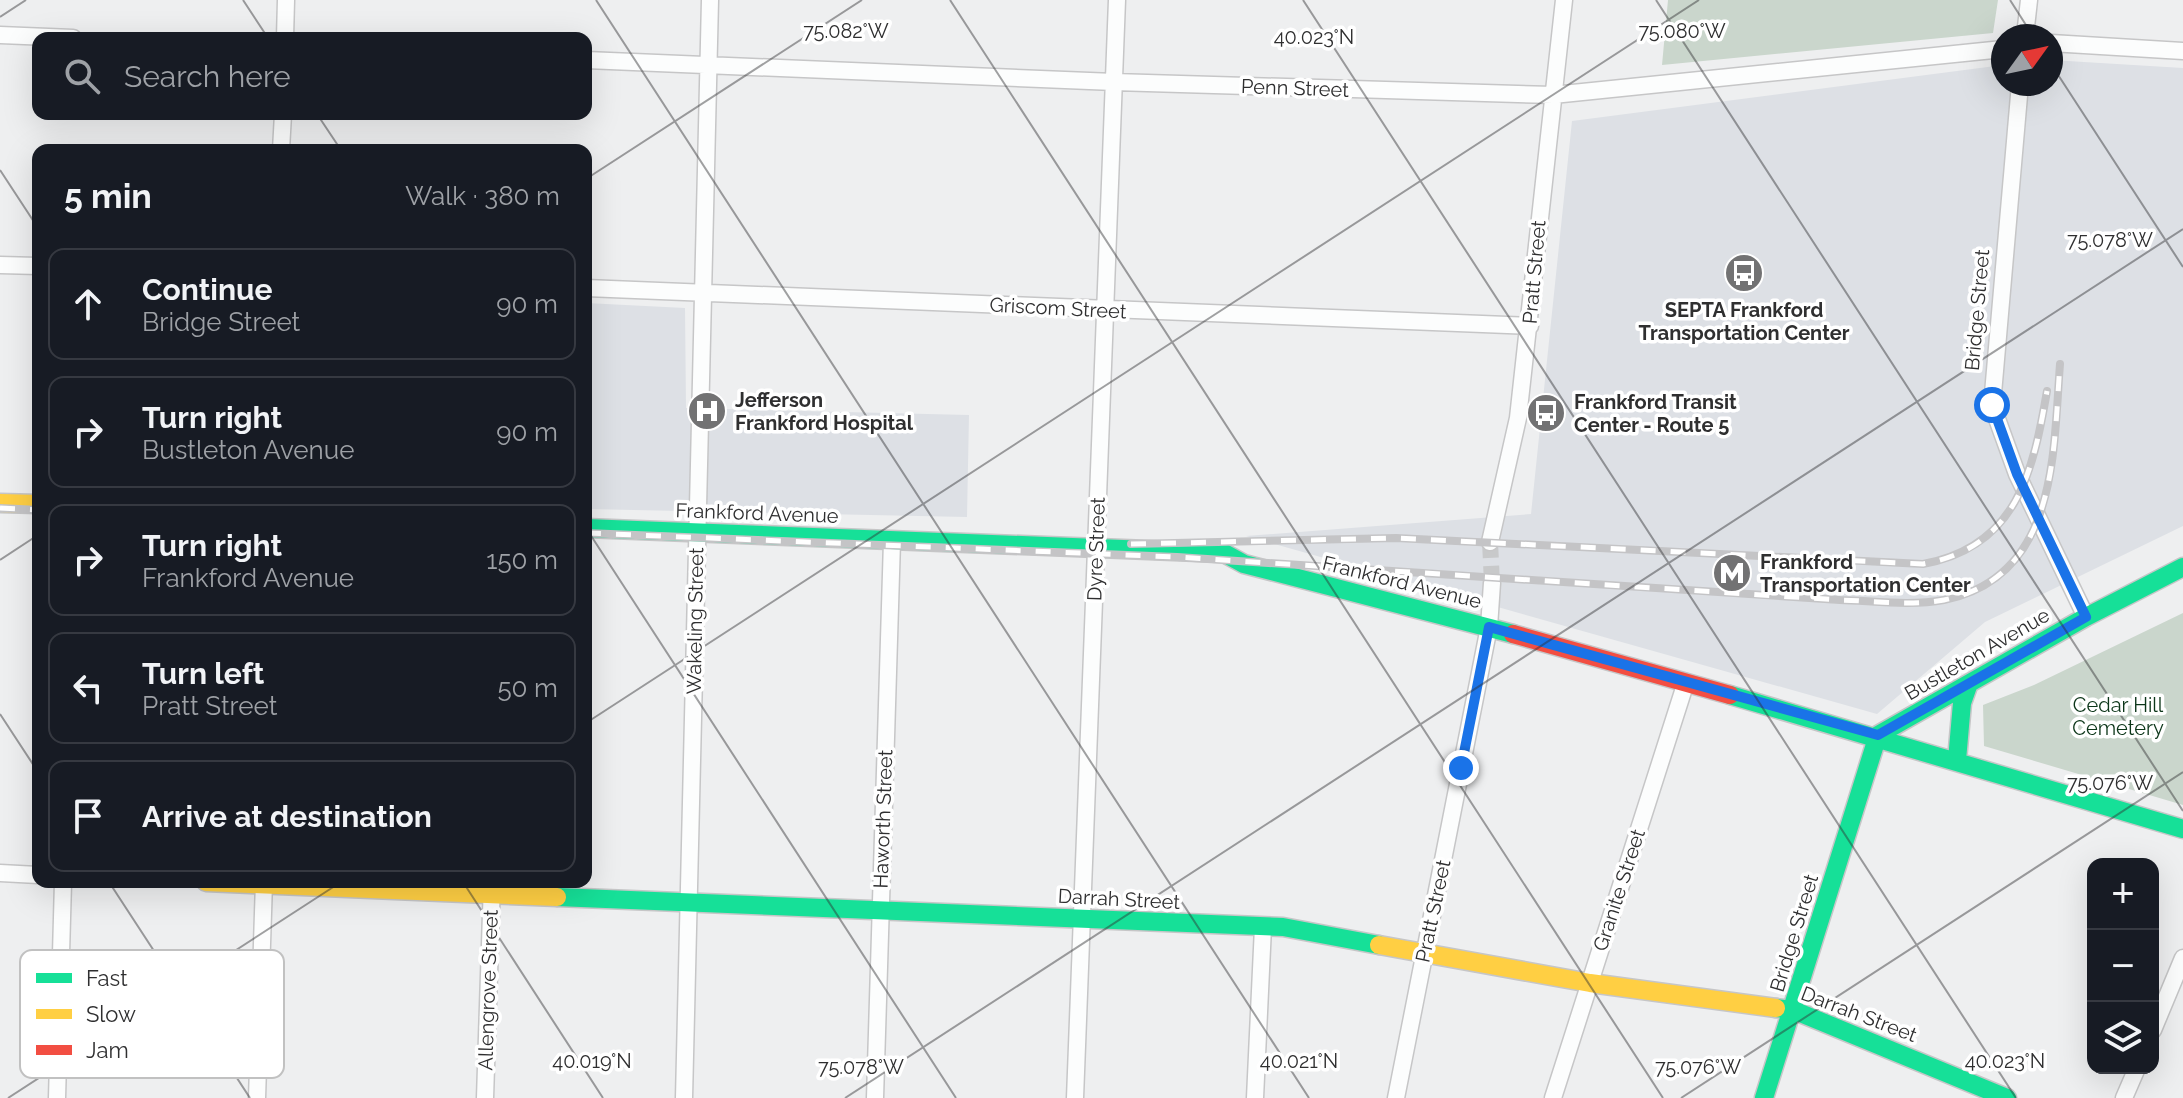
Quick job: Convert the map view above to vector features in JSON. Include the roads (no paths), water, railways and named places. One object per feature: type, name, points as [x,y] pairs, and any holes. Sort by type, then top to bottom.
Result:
[{"type":"main road","points":[[0,503],[32,504]]},
{"type":"main road","name":"Frankford Avenue","points":[[592,528],[1224,553],[1244,564],[1489,627],[1878,735],[2183,829]]},
{"type":"main road","name":"Bustleton Avenue","points":[[1878,735],[2086,617],[2183,567]]},
{"type":"main road","points":[[1957,760],[1968,686]]},
{"type":"main road","name":"Bridge Street","points":[[1764,1098],[1878,735]]},
{"type":"main road","name":"Darrah Street","points":[[454,888],[688,904],[1283,927],[1590,983],[1793,1010],[2007,1098]]},
{"type":"street","points":[[285,32],[286,0]]},
{"type":"street","name":"Wakeling Street","points":[[684,1098],[710,0]]},
{"type":"street","name":"Dyre Street","points":[[1075,1098],[1117,0]]},
{"type":"street","name":"Pratt Street","points":[[1490,542],[1518,418],[1564,0]]},
{"type":"street","points":[[2026,24],[2029,0]]},
{"type":"street","points":[[0,35],[32,36]]},
{"type":"street","points":[[2063,44],[2183,51]]},
{"type":"street","name":"Penn Street","points":[[592,60],[1114,82],[1553,95],[1991,50]]},
{"type":"street","name":"Bridge Street","points":[[2019,96],[1992,405],[2017,474],[2086,617]]},
{"type":"street","points":[[281,144],[283,120]]},
{"type":"street","points":[[0,265],[32,266]]},
{"type":"street","name":"Griscom Street","points":[[592,288],[1530,326]]},
{"type":"street","name":"Haworth Street","points":[[875,1098],[892,541]]},
{"type":"street","name":"Pratt Street","points":[[1396,1098],[1489,627],[1492,583]]},
{"type":"street","name":"Granite Street","points":[[1553,1098],[1686,682]]},
{"type":"street","points":[[0,873],[32,875]]},
{"type":"street","points":[[61,950],[63,888]]},
{"type":"street","points":[[262,950],[264,888]]},
{"type":"street","name":"Allengrove Street","points":[[485,1098],[492,889]]},
{"type":"street","points":[[1255,1098],[1263,927]]},
{"type":"street","points":[[2159,1016],[2183,958]]},
{"type":"street","points":[[2124,1098],[2134,1074]]},
{"type":"street","points":[[57,1098],[58,1078]]},
{"type":"street","points":[[257,1098],[258,1078]]},
{"type":"tunnel","points":[[1490,542],[1492,583]]},
{"type":"railway","points":[[592,533],[1177,557],[1840,600],[1931,602],[1981,587],[2009,566],[2029,539],[2042,507],[2050,472],[2060,364]]},
{"type":"railway","points":[[1131,544],[1396,538],[1923,564],[1955,555],[1980,541],[2000,523],[2015,502],[2026,477],[2047,391]]},
{"type":"railway","points":[[0,508],[32,510]]},
{"type":"place","name":"SEPTA Frankford Transportation Center","points":[[1744,273]]},
{"type":"place","name":"Jefferson Frankford Hospital","points":[[707,411]]},
{"type":"place","name":"Frankford Transit Center - Route 5","points":[[1546,413]]},
{"type":"place","name":"Frankford Transportation Center","points":[[1732,573]]},
{"type":"park label","name":"Cedar Hill Cemetery","points":[[2118,716]]}]
